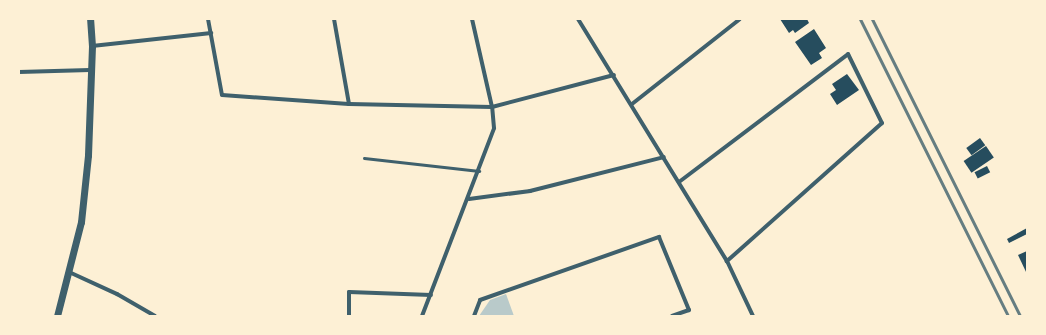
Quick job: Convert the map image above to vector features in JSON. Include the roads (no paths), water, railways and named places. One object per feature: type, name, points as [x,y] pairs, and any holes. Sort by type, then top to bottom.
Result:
[{"type":"street","points":[[57,316],[81,222],[88,154],[92,46],[90,19]]},
{"type":"street","points":[[208,19],[222,94],[349,104],[492,108],[614,75]]},
{"type":"street","points":[[334,19],[349,104]]},
{"type":"street","points":[[422,316],[469,199],[494,128],[492,108],[472,19]]},
{"type":"street","points":[[632,104],[740,19]]},
{"type":"street","points":[[580,20],[727,261],[752,316]]},
{"type":"street","points":[[92,46],[211,33]]},
{"type":"street","points":[[679,182],[848,54],[882,123],[727,261]]},
{"type":"street","points":[[19,72],[90,70]]},
{"type":"street","points":[[469,199],[530,190],[664,157]]},
{"type":"street","points":[[474,316],[480,300],[659,237],[689,310],[672,316]]},
{"type":"street","points":[[69,272],[117,294],[155,316]]},
{"type":"street","points":[[348,316],[349,292],[431,295]]},
{"type":"lane","points":[[364,158],[479,171]]},
{"type":"railway","points":[[860,19],[1008,316]]},
{"type":"railway","points":[[872,19],[1020,316]]}]
